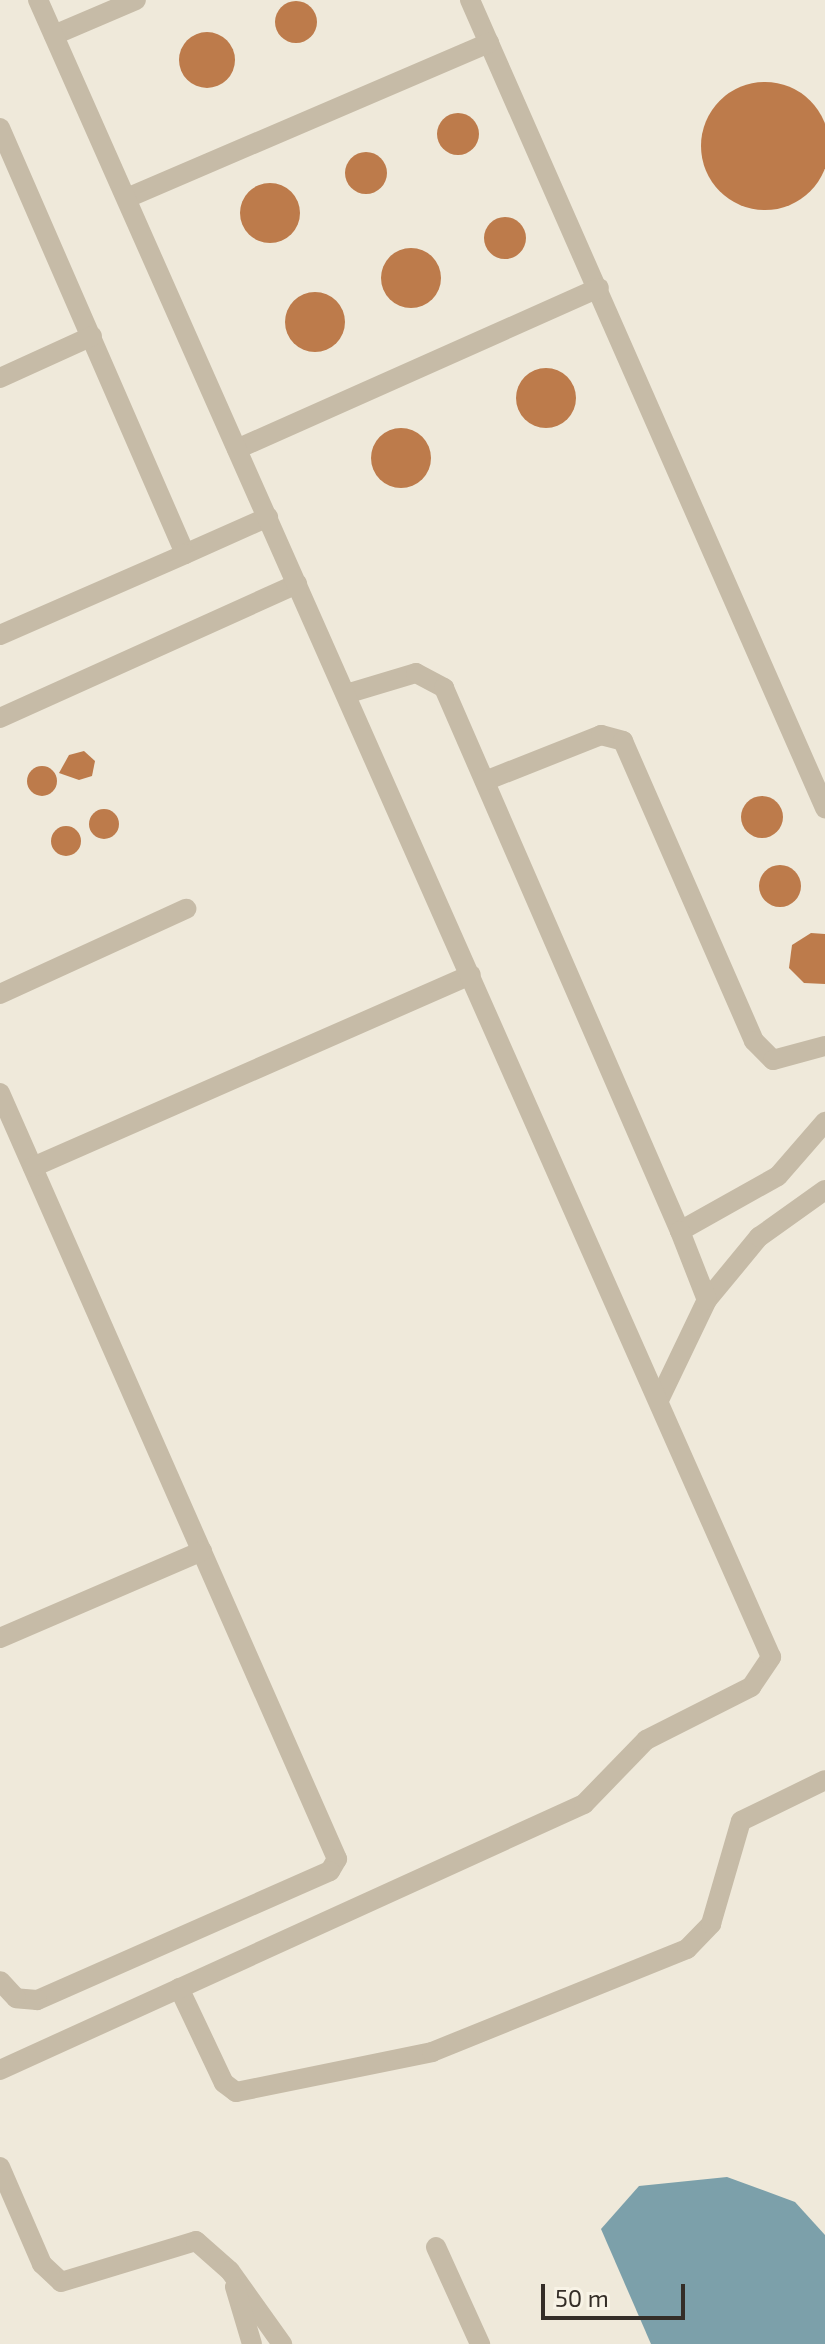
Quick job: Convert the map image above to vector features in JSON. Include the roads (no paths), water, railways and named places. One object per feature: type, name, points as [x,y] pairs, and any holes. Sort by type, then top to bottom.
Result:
[{"type":"lane","points":[[0,2070],[584,1804],[646,1740],[762,1677],[771,1657],[38,0]]},
{"type":"lane","points":[[54,35],[136,0]]},
{"type":"lane","points":[[470,0],[825,808]]},
{"type":"lane","points":[[127,198],[489,43]]},
{"type":"lane","points":[[0,128],[185,554]]},
{"type":"lane","points":[[237,449],[599,288]]},
{"type":"lane","points":[[0,378],[92,336]]},
{"type":"lane","points":[[0,635],[268,517]]},
{"type":"lane","points":[[0,718],[297,584]]},
{"type":"lane","points":[[346,694],[416,673],[436,679],[485,781],[707,1300]]},
{"type":"lane","points":[[485,781],[601,735],[623,741],[754,1041],[773,1060],[825,1046]]},
{"type":"lane","points":[[0,994],[186,909]]},
{"type":"lane","points":[[33,1167],[471,975]]},
{"type":"lane","points":[[0,1093],[7,1128],[33,1167],[335,1849],[335,1866],[37,2000],[16,1998],[0,1981]]},
{"type":"lane","points":[[680,1231],[778,1176],[825,1122]]},
{"type":"lane","points":[[659,1400],[707,1300],[759,1237],[825,1190]]},
{"type":"lane","points":[[0,1638],[202,1551]]},
{"type":"lane","points":[[179,1988],[224,2083],[236,2092],[432,2052],[687,1949],[711,1924],[741,1821],[825,1780]]},
{"type":"lane","points":[[0,2167],[42,2264],[61,2282],[186,2242],[205,2246],[230,2271],[282,2344]]},
{"type":"lane","points":[[436,2247],[480,2344]]},
{"type":"lane","points":[[230,2271],[252,2344]]},
{"type":"water","points":[[727,2177],[795,2202],[825,2235],[825,2344],[651,2344],[601,2229],[639,2186]]}]
